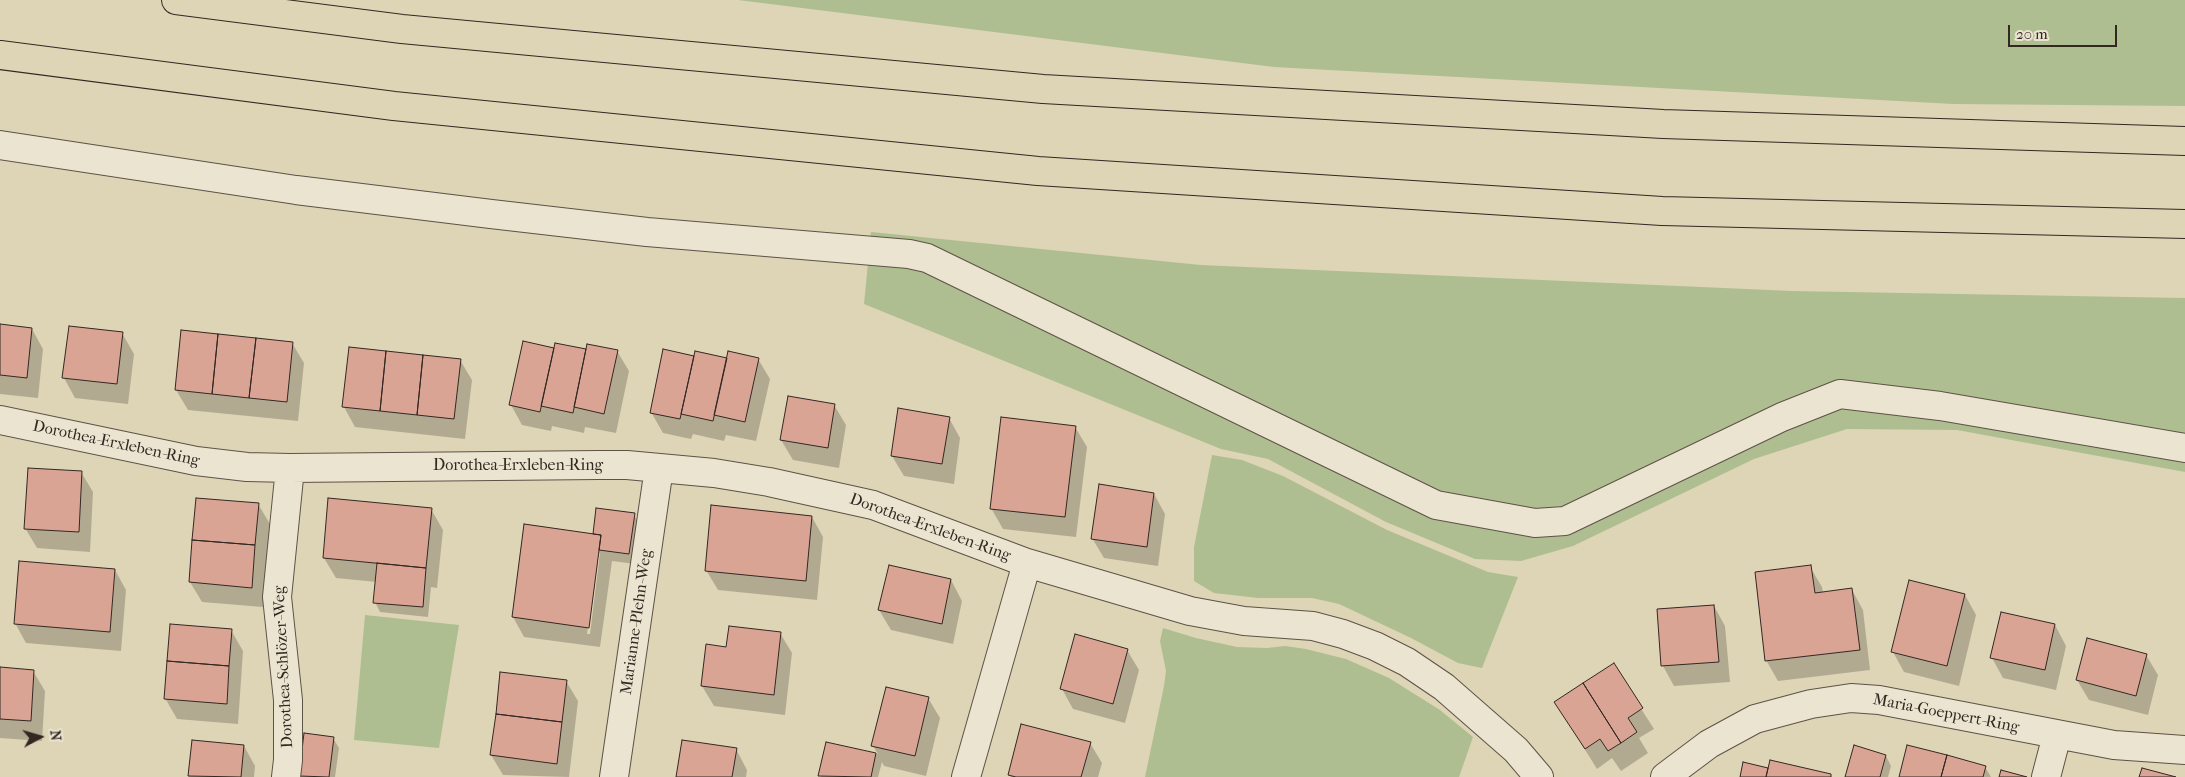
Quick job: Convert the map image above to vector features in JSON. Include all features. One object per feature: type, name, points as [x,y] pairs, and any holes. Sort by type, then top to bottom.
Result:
[{"type":"highway","points":[[176,0],[402,29],[1043,89],[1663,124],[2185,141]]},
{"type":"highway","points":[[0,55],[394,106],[1038,171],[1662,210],[2185,224]]},
{"type":"street","points":[[0,145],[296,190],[472,212],[647,232],[909,254],[928,258],[1436,505],[1535,523],[1566,521],[1782,416],[1840,394],[1940,406],[2185,448]]},
{"type":"street","name":"Dorothea-Erxleben-Ring","points":[[0,420],[196,461],[247,467],[567,464],[659,468],[769,482],[851,499],[901,515],[1027,563],[1190,611],[1244,621],[1313,626],[1343,634],[1375,646],[1407,662],[1444,687],[1516,750],[1539,777]]},
{"type":"street","name":"Dorothea-Schlözer-Weg","points":[[286,777],[288,760],[288,700],[277,597],[290,468]]},
{"type":"street","name":"Marianne-Plehn-Weg","points":[[614,777],[659,468]]},
{"type":"street","name":"Dorothea-Erxleben-Ring","points":[[966,777],[1027,563]]},
{"type":"street","name":"Maria-Goeppert-Ring","points":[[1665,777],[1709,744],[1755,718],[1811,704],[1851,698],[1879,700],[2114,745],[2185,750]]},
{"type":"street","points":[[2046,777],[2057,735]]},
{"type":"green space","points":[[738,0],[2185,0],[2185,106],[1953,104],[1274,67]]},
{"type":"green space","points":[[871,232],[1201,265],[1792,291],[2185,298],[2185,472],[1957,430],[1847,429],[1754,459],[1573,546],[1521,561],[1475,559],[1386,522],[1268,459],[1221,449],[864,304]]},
{"type":"green space","points":[[1212,455],[1242,460],[1283,476],[1387,530],[1488,572],[1518,577],[1482,668],[1458,663],[1411,638],[1339,604],[1312,598],[1258,598],[1214,593],[1194,581],[1194,547]]},
{"type":"green space","points":[[365,615],[459,625],[439,748],[354,740]]},
{"type":"green space","points":[[1163,628],[1237,647],[1267,648],[1285,646],[1306,649],[1346,659],[1389,678],[1440,710],[1473,737],[1459,777],[1145,777],[1166,671],[1160,641]]},
{"type":"building","points":[[0,324],[32,328],[27,378],[0,375]]},
{"type":"building","points":[[69,326],[123,332],[117,384],[62,378]]},
{"type":"building","points":[[181,330],[218,334],[212,394],[175,390]]},
{"type":"building","points":[[218,334],[256,338],[249,398],[212,394]]},
{"type":"building","points":[[256,338],[293,342],[287,402],[249,398]]},
{"type":"building","points":[[523,341],[554,348],[540,412],[509,405]]},
{"type":"building","points":[[555,343],[586,349],[573,413],[541,406]]},
{"type":"building","points":[[587,344],[618,350],[604,414],[574,407]]},
{"type":"building","points":[[349,347],[386,351],[380,411],[342,407]]},
{"type":"building","points":[[663,349],[694,356],[680,419],[650,413]]},
{"type":"building","points":[[386,351],[423,355],[417,415],[380,411]]},
{"type":"building","points":[[695,351],[727,358],[713,421],[681,414]]},
{"type":"building","points":[[728,351],[759,358],[745,422],[714,415]]},
{"type":"building","points":[[423,355],[461,359],[454,419],[417,415]]},
{"type":"building","points":[[788,396],[835,404],[828,448],[780,440]]},
{"type":"building","points":[[898,408],[950,417],[942,464],[891,456]]},
{"type":"building","points":[[1001,417],[1076,426],[1065,517],[990,509]]},
{"type":"building","points":[[28,468],[82,471],[79,532],[24,529]]},
{"type":"building","points":[[1099,484],[1154,493],[1147,547],[1091,539]]},
{"type":"building","points":[[196,498],[259,503],[255,545],[192,540]]},
{"type":"building","points":[[328,498],[432,508],[426,568],[323,558]]},
{"type":"building","points":[[711,505],[812,516],[806,581],[705,571]]},
{"type":"building","points":[[596,508],[635,513],[629,554],[599,550],[601,535],[593,534]]},
{"type":"building","points":[[524,524],[601,535],[589,628],[512,617]]},
{"type":"building","points":[[192,540],[255,545],[252,588],[189,582]]},
{"type":"building","points":[[19,561],[115,569],[110,632],[14,624]]},
{"type":"building","points":[[377,563],[426,568],[423,607],[373,603]]},
{"type":"building","points":[[889,565],[951,579],[942,624],[878,610]]},
{"type":"building","points":[[1811,565],[1815,593],[1852,588],[1860,650],[1765,661],[1755,572]]},
{"type":"building","points":[[1909,580],[1965,594],[1947,666],[1891,652]]},
{"type":"building","points":[[1714,605],[1719,662],[1661,666],[1657,609]]},
{"type":"building","points":[[2001,612],[2055,624],[2045,670],[1990,658]]},
{"type":"building","points":[[170,624],[232,629],[229,666],[167,661]]},
{"type":"building","points":[[729,626],[781,632],[774,695],[701,686],[706,644],[726,647]]},
{"type":"building","points":[[1075,634],[1128,649],[1113,704],[1060,689]]},
{"type":"building","points":[[2087,638],[2147,654],[2136,696],[2076,680]]},
{"type":"building","points":[[167,661],[229,666],[227,704],[164,699]]},
{"type":"building","points":[[1614,663],[1643,708],[1628,718],[1637,732],[1621,743],[1583,683]]},
{"type":"building","points":[[0,667],[34,670],[31,721],[0,719]]},
{"type":"building","points":[[500,672],[567,680],[562,722],[496,714]]},
{"type":"building","points":[[1583,683],[1621,743],[1608,751],[1600,739],[1585,749],[1554,702]]},
{"type":"building","points":[[886,687],[929,697],[915,756],[871,746]]},
{"type":"building","points":[[496,714],[562,722],[557,764],[490,755]]},
{"type":"building","points":[[1021,724],[1091,742],[1081,777],[1016,777],[1008,775]]},
{"type":"building","points":[[304,733],[334,737],[329,777],[299,776]]},
{"type":"building","points":[[192,740],[244,745],[241,777],[188,776]]},
{"type":"building","points":[[682,740],[737,748],[732,777],[676,777]]},
{"type":"building","points":[[826,742],[876,753],[871,777],[818,776]]},
{"type":"building","points":[[1854,745],[1886,755],[1880,777],[1845,777]]},
{"type":"building","points":[[1907,745],[1947,755],[1941,777],[1899,777]]},
{"type":"building","points":[[1947,755],[1986,766],[1983,777],[1941,777]]},
{"type":"building","points":[[1770,760],[1831,774],[1831,777],[1766,777]]},
{"type":"building","points":[[1743,762],[1768,768],[1766,777],[1740,777]]},
{"type":"building","points":[[2142,768],[2176,777],[2139,777]]},
{"type":"building","points":[[2001,770],[2027,777],[1999,777]]}]
